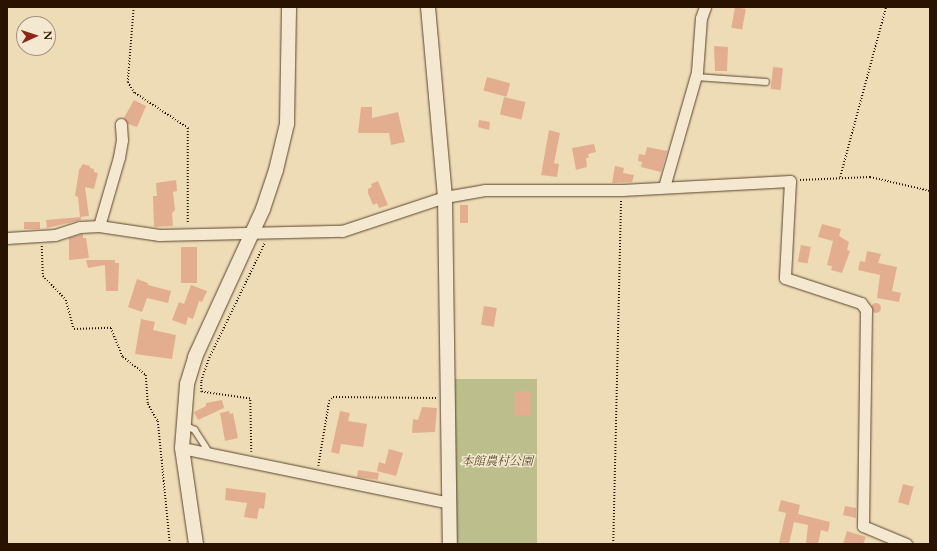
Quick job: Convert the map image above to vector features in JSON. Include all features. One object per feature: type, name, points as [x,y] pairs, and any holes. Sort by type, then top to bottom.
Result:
[{"type":"street","points":[[196,544],[182,448],[187,384],[195,357],[252,233],[276,170],[286,124],[289,7]]},
{"type":"street","points":[[428,7],[446,197],[450,544]]},
{"type":"street","points":[[664,186],[696,77],[701,18],[705,7]]},
{"type":"street","points":[[99,226],[122,140],[121,124]]},
{"type":"street","points":[[7,238],[42,237],[80,227],[99,226],[145,234],[189,235],[342,231],[446,197],[484,190],[622,190],[664,186],[790,181],[785,278],[861,303],[866,310],[863,526],[906,544]]},
{"type":"street","points":[[182,448],[449,504]]},
{"type":"lane","points":[[696,77],[766,82]]},
{"type":"lane","points":[[183,424],[195,430],[210,454]]},
{"type":"path","points":[[134,7],[128,82],[135,93],[188,128],[189,235]]},
{"type":"path","points":[[840,177],[886,7]]},
{"type":"path","points":[[790,181],[840,177],[876,178],[930,191]]},
{"type":"path","points":[[613,544],[622,190]]},
{"type":"path","points":[[251,462],[250,399],[201,392],[201,382],[209,358],[269,234]]},
{"type":"path","points":[[42,237],[43,276],[66,300],[74,329],[111,328],[123,357],[146,375],[148,404],[158,421],[170,544]]},
{"type":"path","points":[[316,476],[329,401],[333,397],[448,398]]},
{"type":"green space","name":"本館農村公園","points":[[455,379],[537,379],[537,544],[455,544]]},
{"type":"building","points":[[735,7],[746,9],[742,30],[731,28]]},
{"type":"building","points":[[714,46],[728,47],[727,71],[715,71]]},
{"type":"building","points":[[773,67],[783,68],[781,90],[771,89]]},
{"type":"building","points":[[487,77],[510,83],[507,97],[483,91]]},
{"type":"building","points":[[504,97],[525,102],[521,119],[500,115]]},
{"type":"building","points":[[134,100],[146,106],[137,127],[128,124],[124,118]]},
{"type":"building","points":[[361,107],[372,107],[372,118],[398,112],[405,142],[391,145],[389,133],[358,133]]},
{"type":"building","points":[[479,120],[490,122],[489,130],[478,127]]},
{"type":"building","points":[[549,130],[560,133],[554,163],[559,164],[557,177],[541,175]]},
{"type":"building","points":[[594,144],[596,152],[588,154],[589,158],[586,158],[587,167],[576,170],[572,148]]},
{"type":"building","points":[[647,147],[667,151],[661,172],[641,167],[642,162],[638,161],[639,154],[645,155]]},
{"type":"building","points":[[83,164],[90,166],[90,168],[94,169],[94,172],[98,173],[94,189],[85,187],[89,216],[80,217],[78,197],[75,196],[79,170]]},
{"type":"building","points":[[615,166],[624,168],[623,173],[634,175],[632,182],[612,183]]},
{"type":"building","points":[[176,180],[177,191],[173,192],[175,210],[172,213],[173,226],[154,227],[153,196],[157,196],[156,183]]},
{"type":"building","points":[[378,181],[388,205],[379,208],[377,203],[373,205],[368,193],[368,189],[372,187],[371,184]]},
{"type":"building","points":[[460,205],[468,205],[468,223],[460,223]]},
{"type":"building","points":[[81,217],[81,220],[47,228],[46,220]]},
{"type":"building","points":[[24,222],[40,222],[40,229],[24,229]]},
{"type":"building","points":[[822,224],[841,229],[839,236],[849,242],[847,250],[850,251],[842,273],[831,270],[832,266],[827,265],[833,241],[818,237]]},
{"type":"building","points":[[83,234],[83,238],[86,238],[89,258],[69,260],[69,238]]},
{"type":"building","points":[[801,245],[811,247],[808,264],[798,262]]},
{"type":"building","points":[[181,247],[197,247],[197,283],[181,283]]},
{"type":"building","points":[[867,251],[881,254],[878,263],[897,267],[892,291],[901,293],[899,302],[877,298],[880,275],[858,270],[860,261],[865,262]]},
{"type":"building","points":[[86,260],[115,260],[115,263],[119,263],[118,291],[106,291],[105,265],[88,268]]},
{"type":"building","points":[[137,279],[148,283],[148,285],[171,291],[168,303],[147,298],[142,312],[128,307]]},
{"type":"building","points":[[191,285],[207,291],[202,302],[199,301],[193,319],[188,317],[186,325],[172,320],[179,302],[184,304]]},
{"type":"building","points":[[874,303],[878,303],[880,304],[880,312],[874,313],[871,310],[871,306]]},
{"type":"building","points":[[484,306],[497,308],[494,327],[481,325]]},
{"type":"building","points":[[141,319],[155,322],[153,330],[176,335],[172,359],[135,354]]},
{"type":"building","points":[[515,391],[531,391],[531,415],[515,415]]},
{"type":"building","points":[[222,400],[224,408],[198,420],[194,412],[206,406],[206,403]]},
{"type":"building","points":[[422,407],[437,408],[435,432],[412,433],[413,419],[418,420]]},
{"type":"building","points":[[229,411],[230,414],[233,413],[238,438],[225,441],[220,413]]},
{"type":"building","points":[[340,411],[350,413],[348,421],[367,424],[363,447],[341,444],[339,454],[331,452]]},
{"type":"building","points":[[389,449],[403,453],[396,476],[377,471],[379,462],[385,464]]},
{"type":"building","points":[[358,470],[379,473],[378,480],[357,477]]},
{"type":"building","points":[[903,484],[914,487],[909,505],[898,502]]},
{"type":"building","points":[[226,488],[266,493],[264,509],[259,508],[257,519],[244,517],[247,503],[225,500]]},
{"type":"building","points":[[781,500],[800,505],[798,514],[830,522],[828,532],[821,530],[818,544],[806,544],[808,525],[794,522],[789,544],[779,543],[786,513],[778,511]]},
{"type":"building","points":[[845,506],[856,508],[856,518],[843,515]]},
{"type":"building","points":[[847,531],[866,537],[863,544],[843,544]]}]
